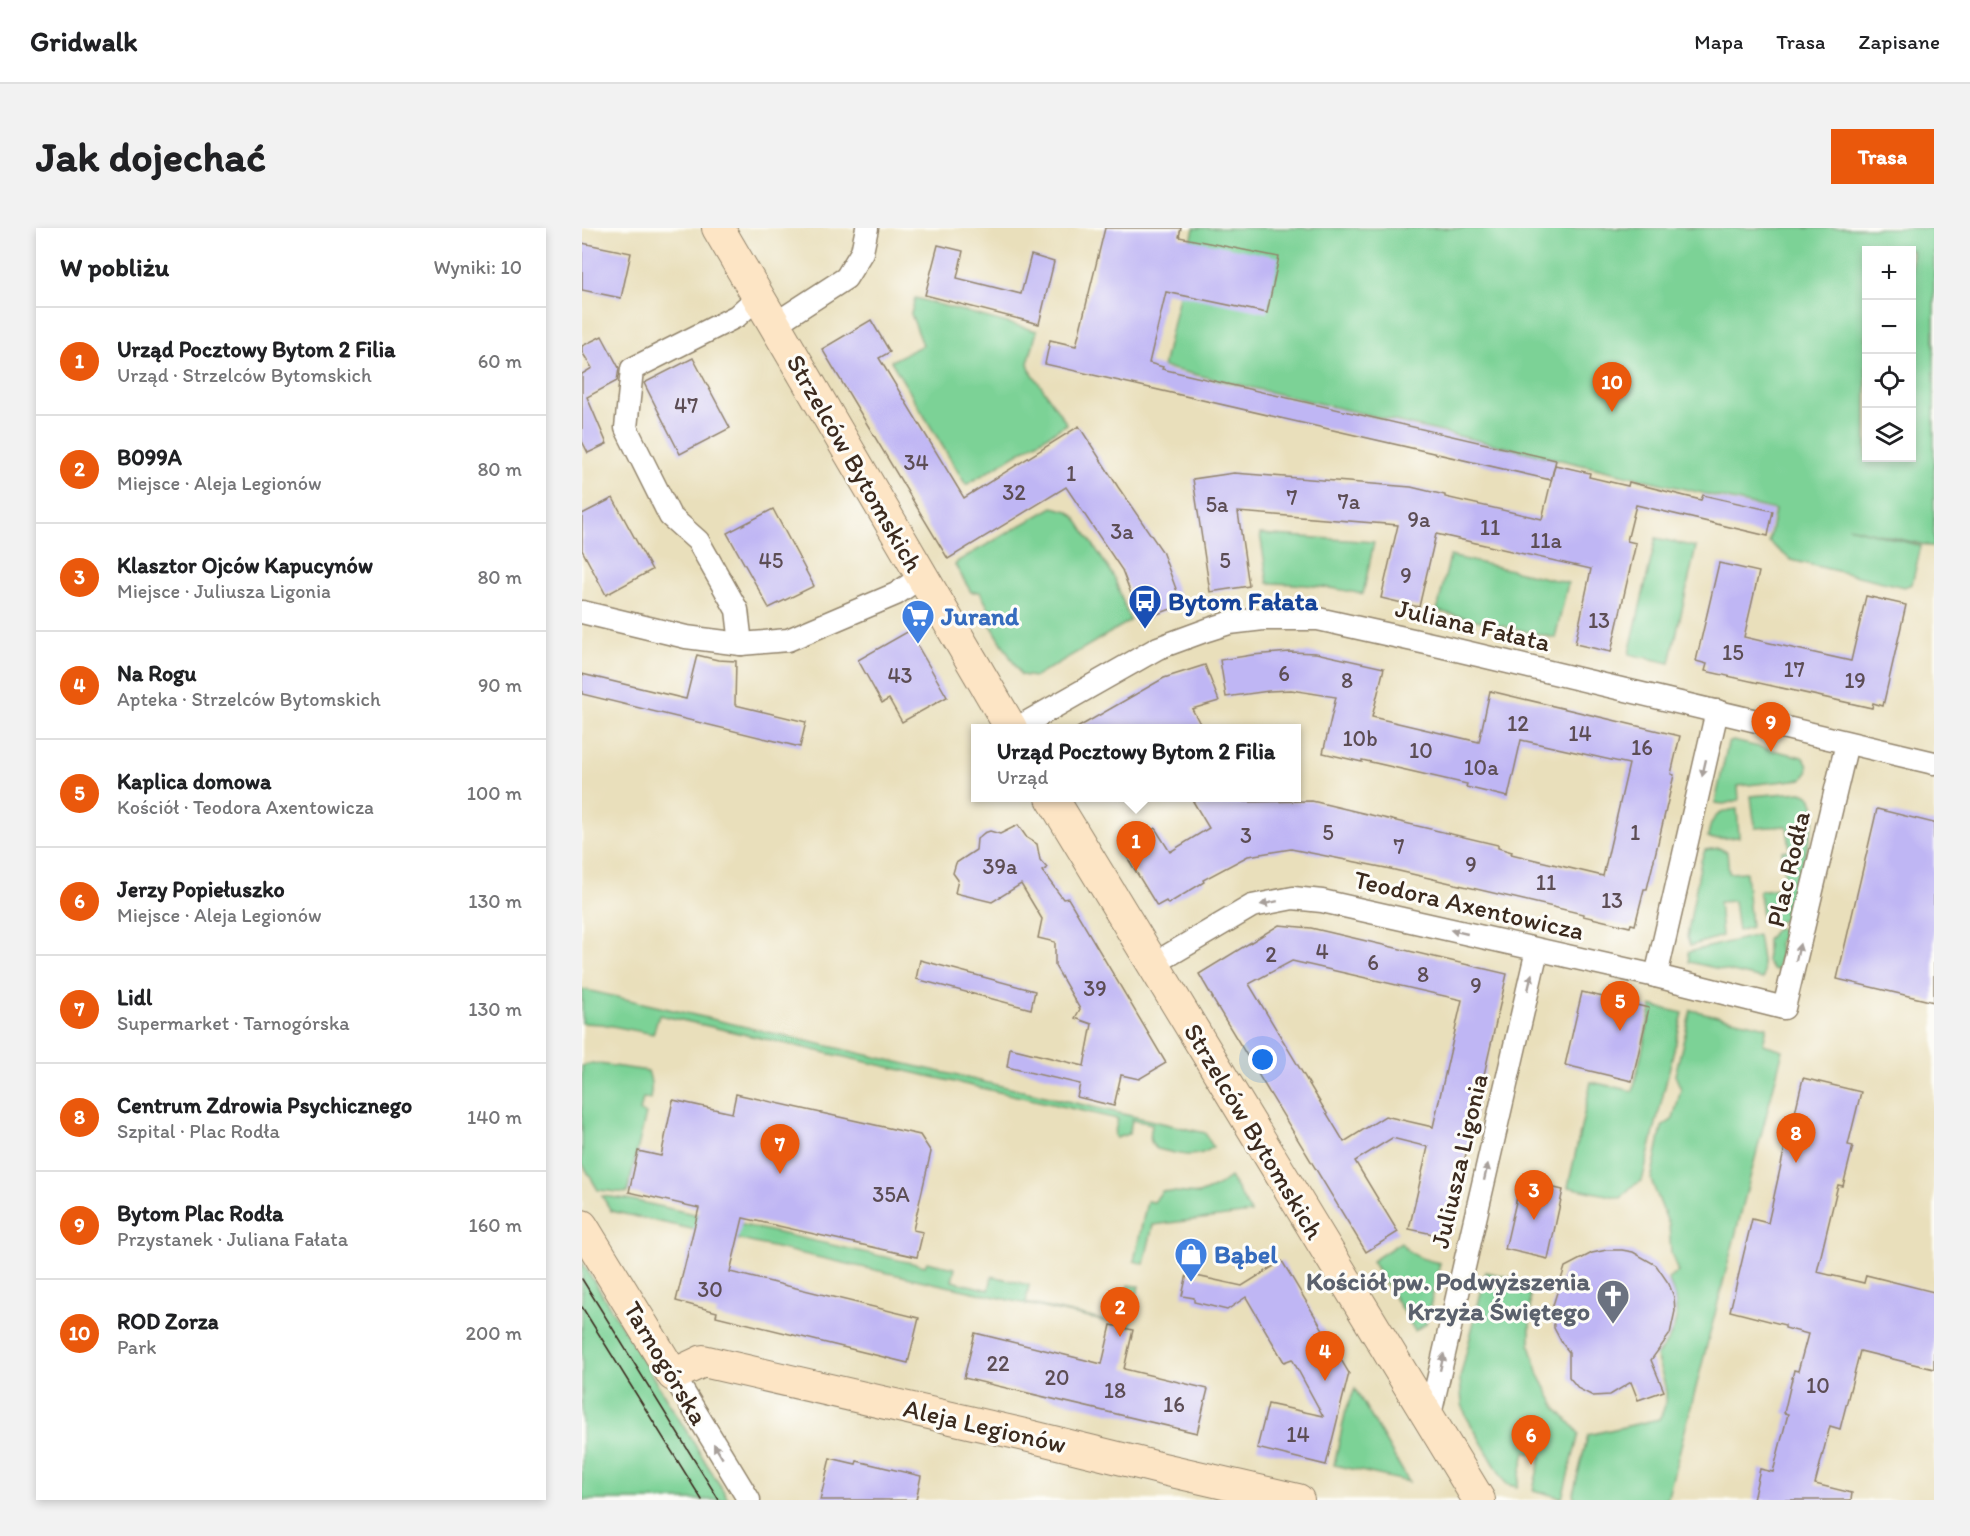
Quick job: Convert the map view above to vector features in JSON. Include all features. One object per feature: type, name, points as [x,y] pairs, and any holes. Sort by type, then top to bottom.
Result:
[{"type":"main road","name":"Strzelców Bytomskich","points":[[718,228],[1008,724]]},
{"type":"main road","name":"Strzelców Bytomskich","points":[[1054,802],[1479,1500]]},
{"type":"main road","name":"Tarnogórska","points":[[582,1226],[674,1375]]},
{"type":"main road","name":"Aleja Legionów","points":[[674,1375],[703,1361],[1298,1500]]},
{"type":"main road","name":"Strzelców Bytomskich","points":[[1457,1464],[1464,1492],[1463,1500]]},
{"type":"street","points":[[775,324],[846,278],[862,252],[867,228]]},
{"type":"street","points":[[741,644],[737,610],[698,541],[670,516],[626,428],[632,369],[737,316],[759,296]]},
{"type":"street","points":[[582,612],[686,638],[741,644],[788,640],[896,594],[921,577]]},
{"type":"street","name":"Juliana Fałata","points":[[1026,724],[1158,648],[1229,623],[1271,618],[1318,619],[1934,763]]},
{"type":"street","points":[[1656,976],[1717,711]]},
{"type":"street","name":"Plac Rodła","points":[[1784,1008],[1847,743]]},
{"type":"street","name":"Teodora Axentowicza","points":[[1152,965],[1252,906],[1293,898],[1322,901],[1656,976],[1784,1008]]},
{"type":"street","name":"Juliusza Ligonia","points":[[1429,1419],[1537,950]]},
{"type":"street","name":"Tarnogórska","points":[[674,1375],[749,1500]]},
{"type":"street","points":[[1457,1464],[1486,1494],[1497,1500]]},
{"type":"green space","points":[[1194,228],[1934,228],[1934,547],[1848,527],[1921,546],[1912,584],[1904,587],[1791,560],[1769,542],[1775,510],[1163,367]]},
{"type":"green space","points":[[915,298],[1037,331],[1028,363],[1030,370],[1067,424],[966,485],[891,361],[923,345],[911,314]]},
{"type":"green space","points":[[1053,507],[1068,511],[1076,518],[1114,577],[1130,621],[1035,677],[1021,675],[985,615],[990,611],[980,592],[971,592],[955,565],[958,561]]},
{"type":"green space","points":[[1260,534],[1374,542],[1363,594],[1316,586],[1268,583]]},
{"type":"green space","points":[[1656,538],[1696,547],[1670,663],[1629,654]]},
{"type":"green space","points":[[1450,556],[1568,583],[1555,638],[1437,611]]},
{"type":"green space","points":[[1733,741],[1802,757],[1808,768],[1803,779],[1738,786],[1739,800],[1724,804],[1715,803],[1728,743]]},
{"type":"green space","points":[[1801,792],[1810,797],[1816,812],[1789,920],[1763,924],[1759,891],[1786,887],[1782,851],[1790,850],[1787,826],[1755,828],[1751,796]]},
{"type":"green space","points":[[1737,809],[1739,837],[1713,839],[1708,837],[1711,824],[1716,816],[1725,811]]},
{"type":"green space","points":[[1719,848],[1727,852],[1729,873],[1746,872],[1751,927],[1738,931],[1734,901],[1719,902],[1722,936],[1690,946],[1687,937],[1701,861],[1705,850]]},
{"type":"green space","points":[[1776,928],[1786,930],[1779,942],[1780,955],[1777,970],[1772,969],[1767,962],[1767,940]]},
{"type":"green space","points":[[1758,935],[1763,979],[1689,962],[1688,952]]},
{"type":"green space","points":[[582,989],[1205,1133],[1213,1147],[1193,1155],[1157,1149],[1151,1141],[1152,1124],[1132,1120],[1129,1134],[1116,1138],[1114,1135],[1118,1119],[659,1015],[653,1034],[602,1024],[582,1023]]},
{"type":"green space","points":[[1652,1006],[1683,1013],[1642,1181],[1632,1186],[1621,1198],[1568,1187],[1591,1082],[1633,1091]]},
{"type":"green space","points":[[1691,1010],[1767,1027],[1763,1044],[1783,1050],[1667,1500],[1575,1500],[1573,1494],[1588,1435],[1659,1419],[1665,1403],[1664,1380],[1656,1356],[1674,1329],[1675,1300],[1668,1279],[1678,1272],[1671,1253],[1669,1225],[1651,1180],[1662,1127],[1673,1119],[1681,1089],[1675,1075]]},
{"type":"green space","points":[[592,1063],[648,1071],[651,1085],[650,1099],[643,1098],[640,1112],[646,1114],[627,1193],[598,1190],[582,1163],[582,1066]]},
{"type":"green space","points":[[1230,1177],[1251,1213],[1153,1225],[1144,1264],[1134,1261],[1147,1201],[1154,1202],[1162,1191],[1199,1194],[1216,1187]]},
{"type":"green space","points":[[602,1196],[627,1199],[925,1266],[927,1262],[955,1268],[952,1281],[989,1290],[992,1276],[1029,1285],[1026,1303],[1120,1324],[1128,1285],[1139,1286],[1130,1327],[611,1211]]},
{"type":"green space","points":[[1401,1242],[1413,1254],[1440,1263],[1426,1324],[1415,1331],[1372,1261]]},
{"type":"green space","points":[[582,1262],[724,1492],[729,1500],[582,1500]]},
{"type":"green space","points":[[1486,1272],[1524,1281],[1530,1286],[1530,1345],[1539,1375],[1557,1409],[1579,1434],[1562,1498],[1533,1490],[1541,1456],[1525,1452],[1517,1487],[1506,1484],[1466,1416],[1462,1404],[1460,1378]]},
{"type":"green space","points":[[1355,1389],[1409,1482],[1334,1465],[1346,1410]]},
{"type":"building","points":[[1105,228],[1181,228],[1179,237],[1279,257],[1267,313],[1166,292],[1149,363],[1163,367],[1162,369],[1556,460],[1551,480],[1045,364],[1050,340],[1076,346]]},
{"type":"building","points":[[582,243],[631,253],[621,298],[582,290]]},
{"type":"building","points":[[938,245],[963,251],[957,278],[1021,294],[1031,255],[1054,262],[1039,324],[925,295]]},
{"type":"building","points":[[871,320],[890,352],[879,358],[964,498],[1079,426],[1162,551],[1182,605],[1141,620],[1122,570],[1066,487],[948,559],[822,349]]},
{"type":"building","points":[[602,336],[619,368],[617,381],[587,397],[607,444],[588,453],[582,441],[582,374],[592,368],[582,352],[582,346]]},
{"type":"building","points":[[693,358],[730,428],[680,454],[644,383]]},
{"type":"building","points":[[1555,465],[1590,473],[1589,477],[1628,486],[1629,482],[1701,500],[1703,495],[1773,511],[1768,536],[1636,505],[1627,541],[1636,543],[1611,652],[1575,644],[1591,569],[1436,534],[1419,607],[1381,598],[1398,525],[1238,512],[1249,586],[1210,592],[1193,479],[1234,473],[1411,487],[1542,519]]},
{"type":"building","points":[[613,498],[652,570],[606,595],[582,550],[582,514]]},
{"type":"building","points":[[773,509],[814,586],[769,608],[727,533]]},
{"type":"building","points":[[1719,563],[1759,572],[1744,637],[1770,643],[1851,661],[1866,596],[1906,605],[1883,706],[1873,703],[1872,708],[1705,671],[1707,664],[1696,661]]},
{"type":"building","points":[[909,631],[947,697],[902,722],[889,699],[882,703],[858,660]]},
{"type":"building","points":[[1290,652],[1316,653],[1384,668],[1372,717],[1479,742],[1490,691],[1680,736],[1663,822],[1647,889],[1644,889],[1635,925],[1631,924],[1630,927],[1386,868],[1291,849],[1248,856],[1203,880],[1204,882],[1168,904],[1166,901],[1157,906],[1122,849],[1155,828],[1170,852],[1209,828],[1193,802],[1312,801],[1498,845],[1498,848],[1512,852],[1511,854],[1603,876],[1629,764],[1521,740],[1508,797],[1466,787],[1467,784],[1323,753],[1336,697],[1291,690],[1226,697],[1220,660]]},
{"type":"building","points":[[697,655],[736,661],[735,705],[806,722],[800,747],[582,694],[582,674],[686,699]]},
{"type":"building","points":[[1205,665],[1219,701],[1192,709],[1200,724],[1084,724],[1164,678]]},
{"type":"building","points":[[1877,809],[1934,823],[1934,1002],[1837,979]]},
{"type":"building","points":[[1018,825],[1027,838],[1037,844],[1040,860],[1047,868],[1042,871],[1063,899],[1068,898],[1166,1063],[1139,1079],[1121,1075],[1114,1106],[1077,1097],[1080,1084],[1007,1067],[1010,1048],[1084,1066],[1092,1024],[1075,1018],[1080,1009],[1055,966],[1055,942],[1038,938],[1042,919],[1021,884],[992,902],[955,893],[958,880],[953,873],[956,863],[976,850],[977,839],[984,833],[990,831],[1000,834]]},
{"type":"building","points":[[1279,925],[1311,928],[1507,974],[1447,1237],[1409,1229],[1428,1147],[1392,1138],[1355,1161],[1398,1232],[1366,1252],[1199,974]],"holes":[[[1292,961],[1462,1000],[1433,1127],[1385,1116],[1344,1142],[1249,984]]]},
{"type":"building","points":[[920,960],[1035,991],[1031,1009],[916,979]]},
{"type":"building","points":[[1582,992],[1649,1008],[1632,1081],[1565,1065]]},
{"type":"building","points":[[1803,1078],[1861,1092],[1848,1145],[1853,1146],[1843,1186],[1838,1185],[1817,1272],[1864,1283],[1866,1275],[1934,1292],[1934,1369],[1860,1351],[1840,1429],[1830,1426],[1815,1484],[1852,1493],[1851,1500],[1753,1500],[1760,1469],[1773,1472],[1788,1414],[1784,1413],[1794,1370],[1798,1371],[1808,1334],[1785,1328],[1785,1325],[1730,1311],[1752,1219],[1768,1223]]},
{"type":"building","points":[[736,1094],[920,1135],[931,1152],[913,1230],[923,1232],[917,1257],[743,1218],[730,1272],[919,1318],[908,1363],[716,1316],[717,1312],[676,1301],[699,1208],[629,1192],[638,1151],[661,1156],[673,1100],[732,1113]]},
{"type":"building","points":[[1521,1180],[1563,1190],[1548,1259],[1505,1249]]},
{"type":"building","name":"Kościół pw. Podwyższenia Krzyża Świętego","points":[[1607,1250],[1633,1252],[1656,1265],[1669,1284],[1674,1297],[1675,1311],[1670,1334],[1651,1360],[1664,1391],[1638,1400],[1631,1382],[1610,1395],[1593,1396],[1579,1389],[1569,1377],[1569,1352],[1554,1328],[1553,1305],[1565,1267],[1592,1253]]},
{"type":"building","points":[[1282,1261],[1349,1373],[1326,1465],[1257,1448],[1268,1404],[1323,1416],[1292,1359],[1284,1362],[1246,1297],[1227,1310],[1194,1302],[1194,1298],[1182,1296],[1187,1274],[1242,1286]]},
{"type":"building","points":[[1111,1325],[1133,1330],[1124,1369],[1208,1389],[1197,1433],[964,1378],[975,1333],[1102,1364]]},
{"type":"building","points":[[830,1458],[856,1464],[857,1461],[921,1476],[916,1500],[820,1500]]},
{"type":"tram line","points":[[582,1279],[719,1500]]},
{"type":"tram line","points":[[582,1307],[702,1500]]},
{"type":"place","name":"ROD Zorza","points":[[1612,412]]},
{"type":"place","name":"Bytom Fałata","points":[[1145,630]]},
{"type":"place","name":"Jurand","points":[[918,645]]},
{"type":"place","name":"Bytom Plac Rodła","points":[[1771,752]]},
{"type":"place","name":"Urząd Pocztowy Bytom 2 Filia","points":[[1136,871]]},
{"type":"place","name":"Kaplica domowa","points":[[1620,1031]]},
{"type":"place","name":"Centrum Zdrowia Psychicznego","points":[[1796,1163]]},
{"type":"place","name":"Lidl","points":[[780,1174]]},
{"type":"place","name":"Klasztor Ojców Kapucynów","points":[[1534,1220]]},
{"type":"place","name":"Bąbel","points":[[1191,1283]]},
{"type":"place","name":"Kościół pw. Podwyższenia Krzyża Świętego","points":[[1613,1325]]},
{"type":"place","name":"B099A","points":[[1120,1337]]},
{"type":"place","name":"Na Rogu","points":[[1325,1381]]},
{"type":"place","name":"Jerzy Popiełuszko","points":[[1531,1465]]}]
